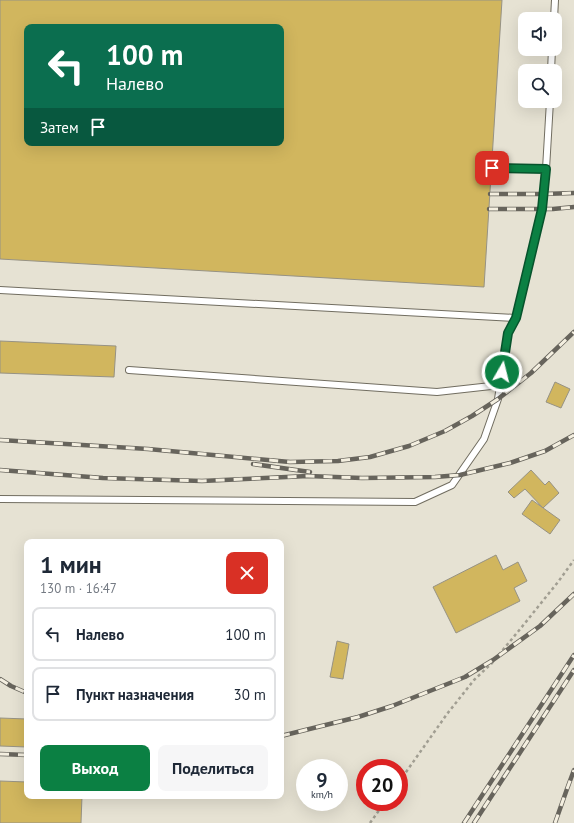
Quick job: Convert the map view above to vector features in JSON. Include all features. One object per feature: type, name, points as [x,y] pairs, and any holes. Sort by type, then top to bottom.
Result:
[{"type":"lane","points":[[554,12],[555,0]]},
{"type":"lane","points":[[0,500],[415,502],[452,485],[484,439],[498,399],[508,333],[516,318],[542,209],[550,108]]},
{"type":"lane","points":[[492,168],[546,169]]},
{"type":"lane","points":[[0,290],[516,318]]},
{"type":"lane","points":[[129,370],[437,392],[500,385]]},
{"type":"path","points":[[408,769],[447,714],[474,680],[492,663],[521,628],[574,560]]},
{"type":"path","points":[[370,823],[379,811]]},
{"type":"building","points":[[0,0],[502,0],[484,287],[0,259]]},
{"type":"building","points":[[0,341],[116,346],[114,377],[0,373]]},
{"type":"building","points":[[555,382],[570,389],[561,408],[546,402]]},
{"type":"building","points":[[531,470],[545,485],[549,481],[559,493],[543,508],[525,489],[514,498],[508,492]]},
{"type":"building","points":[[532,500],[560,520],[550,534],[522,514]]},
{"type":"building","points":[[496,555],[503,570],[518,562],[527,581],[514,588],[520,601],[456,633],[433,587]]},
{"type":"building","points":[[337,641],[349,644],[343,679],[330,677]]},
{"type":"building","points":[[0,718],[24,719],[24,747],[0,746]]},
{"type":"building","points":[[0,781],[24,782],[24,799],[82,799],[81,823],[0,823]]},
{"type":"railway","points":[[490,194],[574,193]]},
{"type":"railway","points":[[489,209],[553,209],[574,207]]},
{"type":"railway","points":[[0,440],[148,449],[290,462],[338,461],[370,457],[409,446],[445,431],[472,416],[498,399],[531,373],[574,332]]},
{"type":"railway","points":[[0,470],[103,478],[202,481],[308,476],[362,478],[435,477],[460,475],[510,463],[545,451],[574,435]]},
{"type":"railway","points":[[253,464],[310,472]]},
{"type":"railway","points":[[284,735],[358,717],[392,706],[465,677],[493,660],[540,626],[574,594]]},
{"type":"railway","points":[[464,823],[574,655]]},
{"type":"railway","points":[[474,823],[574,670]]},
{"type":"railway","points":[[0,679],[24,692]]},
{"type":"railway","points":[[0,754],[24,755]]},
{"type":"railway","points":[[555,823],[574,770]]},
{"type":"route","points":[[492,168],[546,169],[542,209],[516,318],[508,333],[502,372]]}]
